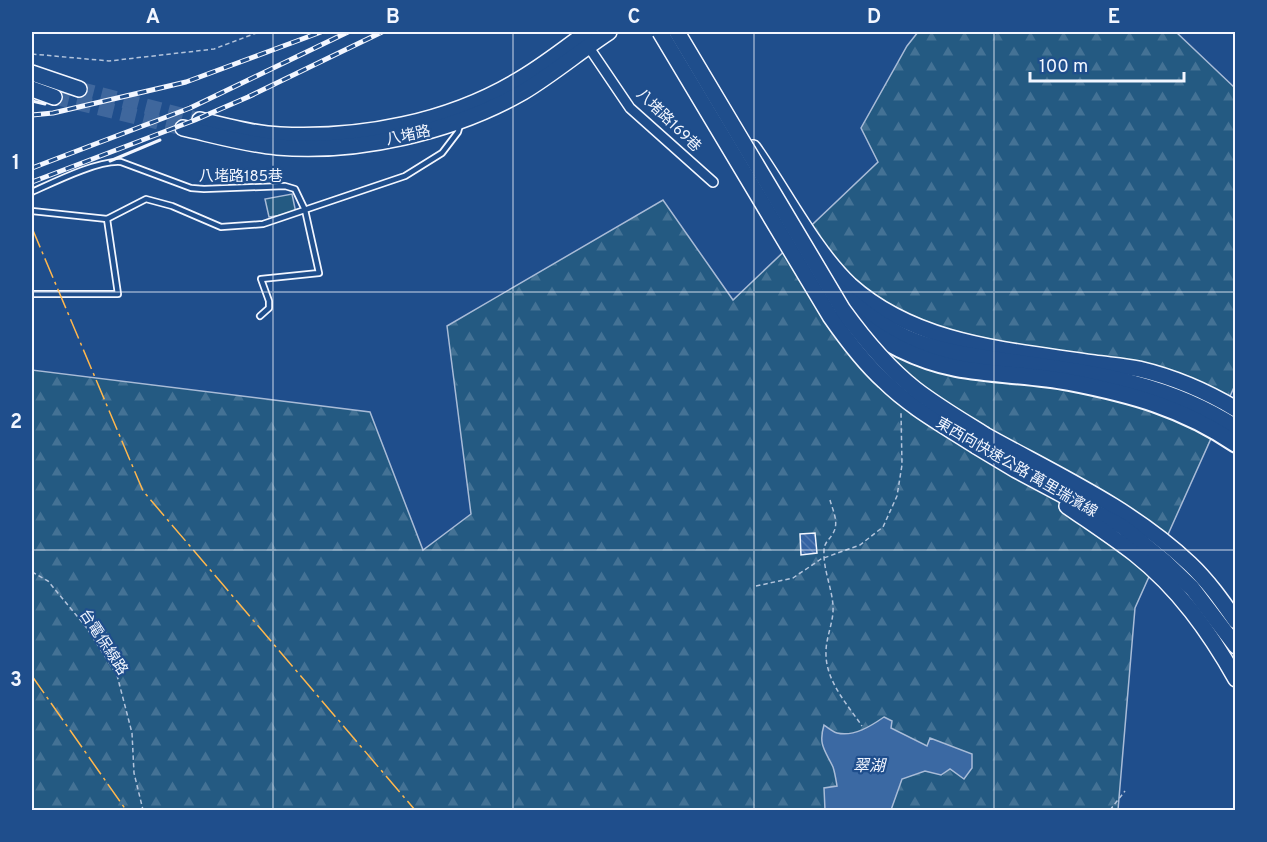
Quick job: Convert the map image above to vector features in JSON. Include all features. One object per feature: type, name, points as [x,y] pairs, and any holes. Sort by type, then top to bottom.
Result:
[{"type":"highway","points":[[652,32],[785,243],[842,295],[886,328],[916,342],[967,356],[1095,374],[1160,390],[1203,408],[1236,428]]},
{"type":"highway","points":[[667,32],[801,272],[864,328],[908,353],[956,368],[1068,382],[1144,399],[1191,417],[1236,444]]},
{"type":"main road","name":"八堵路","points":[[183,128],[241,142],[278,147],[354,144],[421,134],[458,115],[523,92],[588,39],[609,32]]},
{"type":"main road","name":"東西向快速公路 萬里瑞濱線","points":[[660,32],[830,316],[871,369],[892,389],[980,440],[1092,494],[1143,524],[1191,565],[1236,621]]},
{"type":"main road","name":"東西向快速公路 萬里瑞濱線","points":[[677,32],[843,310],[862,336],[915,389],[1016,470],[1123,527],[1192,588],[1236,646]]},
{"type":"main road","points":[[699,68],[821,252],[845,280],[861,294],[897,318],[925,330],[976,345],[1138,369],[1196,387],[1236,408]]},
{"type":"main road","points":[[32,73],[78,89]]},
{"type":"main road","points":[[32,89],[54,97]]},
{"type":"main road","name":"八堵路","points":[[200,120],[243,130],[279,135],[313,135],[353,133],[458,115]]},
{"type":"main road","points":[[1016,470],[1135,555],[1174,590],[1200,621],[1236,679]]},
{"type":"street","name":"八堵路169巷","points":[[588,39],[630,108],[713,182]]},
{"type":"lane","points":[[32,211],[107,219],[146,200],[172,206],[221,227],[263,224],[405,176],[442,153],[458,132],[458,115]]},
{"type":"lane","name":"八堵路185巷","points":[[32,192],[113,161],[191,188],[285,186],[295,189],[305,210],[319,273],[261,279],[269,301],[269,308],[260,316]]},
{"type":"lane","points":[[32,294],[118,294],[107,219]]},
{"type":"path","points":[[32,54],[109,61],[214,49],[259,32]]},
{"type":"path","points":[[756,586],[793,578],[824,558],[860,545],[875,535],[887,521],[897,496],[902,465],[902,409]]},
{"type":"path","points":[[830,500],[836,522],[835,529],[824,546],[833,609],[826,652],[827,663],[840,695],[862,726]]},
{"type":"path","name":"台電保線路","points":[[32,572],[48,581],[86,627],[117,675],[132,733],[134,773],[143,810]]},
{"type":"path","points":[[1110,810],[1125,791]]},
{"type":"green space","points":[[918,32],[1176,32],[1235,88],[1235,385],[1135,608],[1118,810],[32,810],[32,370],[370,412],[423,550],[471,514],[447,326],[663,200],[733,300],[878,162],[861,128],[907,46]]},
{"type":"green space","points":[[292,194],[296,213],[269,217],[265,199]]},
{"type":"water","name":"翠湖","points":[[884,717],[892,721],[891,728],[927,746],[930,738],[972,754],[972,768],[964,779],[950,769],[941,775],[925,771],[902,779],[891,810],[825,810],[824,788],[837,786],[833,767],[822,743],[824,725],[832,731],[843,734],[856,732]]},
{"type":"building","points":[[815,533],[817,553],[801,555],[800,534]]},
{"type":"tunnel","points":[[79,89],[200,120]]},
{"type":"tunnel","points":[[54,97],[183,128]]},
{"type":"railway","points":[[32,115],[53,113],[186,82],[321,32]]},
{"type":"railway","points":[[32,168],[190,108],[348,32]]},
{"type":"railway","points":[[32,182],[195,120],[382,32]]},
{"type":"wall","points":[[32,101],[45,104]]},
{"type":"wall","points":[[110,161],[160,140]]},
{"type":"power","points":[[32,228],[143,491],[415,810]]},
{"type":"power","points":[[32,676],[126,810]]}]
